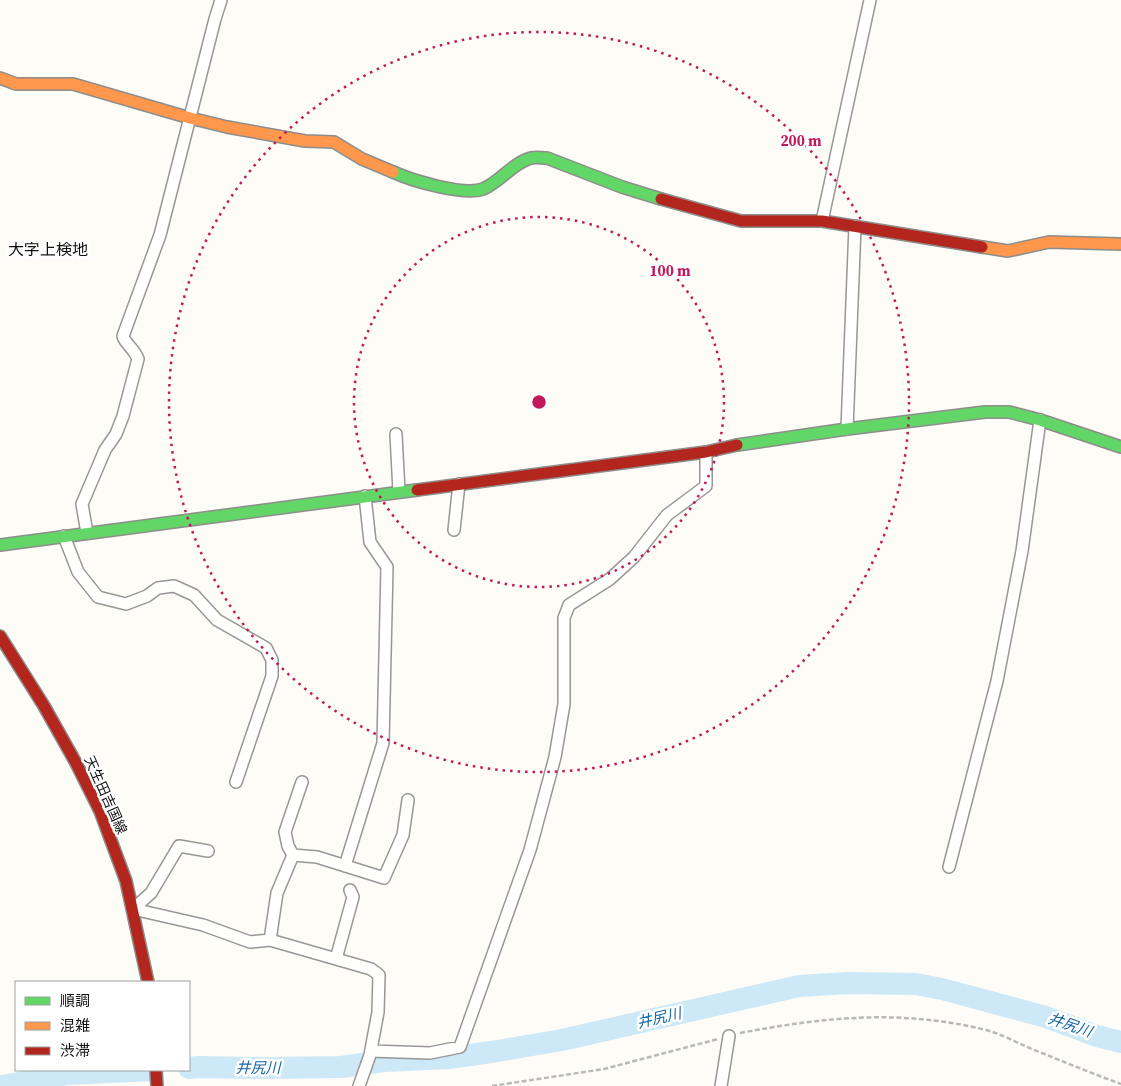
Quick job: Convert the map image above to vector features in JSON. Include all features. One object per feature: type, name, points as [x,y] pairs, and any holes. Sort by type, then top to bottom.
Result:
[{"type":"street","points":[[87,533],[82,504],[105,450],[116,434],[123,416],[138,359],[135,351],[124,341],[123,336],[160,235],[221,0]]},
{"type":"street","points":[[822,221],[870,0]]},
{"type":"street","points":[[0,78],[16,84],[64,82],[190,118],[275,137],[334,142],[362,159],[397,174],[438,186],[461,190],[486,188],[500,180],[526,159],[540,157],[675,204],[741,221],[822,221],[1008,252],[1049,242],[1121,244]]},
{"type":"street","points":[[848,430],[855,226]]},
{"type":"street","points":[[0,545],[706,452],[733,446],[984,412],[1009,412],[1040,420],[1121,447]]},
{"type":"street","points":[[949,867],[997,681],[1022,551],[1040,420]]},
{"type":"street","points":[[396,434],[399,492]]},
{"type":"street","points":[[370,1053],[430,1053],[460,1047],[530,850],[555,757],[564,704],[564,618],[570,605],[610,579],[634,557],[667,515],[706,486],[706,452]]},
{"type":"street","points":[[454,530],[459,484]]},
{"type":"street","points":[[346,866],[383,743],[387,567],[370,542],[365,496]]},
{"type":"street","points":[[64,536],[78,572],[98,596],[126,604],[147,596],[158,588],[174,586],[194,595],[217,620],[266,648],[272,660],[272,676],[236,782]]},
{"type":"street","name":"天生田吉国線","points":[[0,636],[44,706],[100,811],[126,880],[148,981]]},
{"type":"street","points":[[293,854],[288,846],[285,832],[302,782]]},
{"type":"street","points":[[293,854],[317,857],[384,878],[403,835],[408,800]]},
{"type":"street","points":[[133,909],[151,893],[179,846],[208,852]]},
{"type":"street","points":[[270,940],[277,892],[293,854]]},
{"type":"street","points":[[336,959],[352,897],[350,890]]},
{"type":"street","points":[[133,909],[203,925],[250,942],[270,940],[371,969],[378,976],[378,1012],[370,1053],[359,1086]]},
{"type":"street","points":[[721,1086],[728,1036]]},
{"type":"street","points":[[156,1071],[158,1086]]},
{"type":"path","points":[[492,1086],[604,1069],[728,1036],[792,1023],[838,1018],[905,1017],[987,1031],[1121,1084]]},
{"type":"waterway","name":"井尻川","points":[[190,1068],[341,1067],[384,1061],[449,1058],[562,1040],[799,986],[848,983],[916,984],[942,989],[1046,1017],[1097,1036],[1121,1042]]},
{"type":"waterway","name":"井尻川","points":[[3,1086],[67,1074],[131,1071]]},
{"type":"traffic: fast","points":[[393,172],[438,187],[474,191],[489,186],[522,161],[533,158],[547,158],[622,187],[661,199]]},
{"type":"traffic: fast","points":[[737,445],[985,412],[1009,412],[1040,420],[1121,447]]},
{"type":"traffic: fast","points":[[0,545],[417,490]]},
{"type":"traffic: slow","points":[[0,78],[16,84],[73,84],[227,127],[305,141],[334,142],[362,159],[393,172]]},
{"type":"traffic: slow","points":[[982,247],[1008,251],[1049,242],[1121,244]]},
{"type":"traffic: jam","points":[[661,199],[741,221],[822,221],[982,247]]},
{"type":"traffic: jam","points":[[417,490],[706,452],[737,445]]},
{"type":"traffic: jam","points":[[0,636],[44,706],[100,811],[126,881],[148,981]]},
{"type":"traffic: jam","points":[[156,1071],[157,1086]]},
{"type":"district","name":"大字上検地","points":[[48,249]]}]
